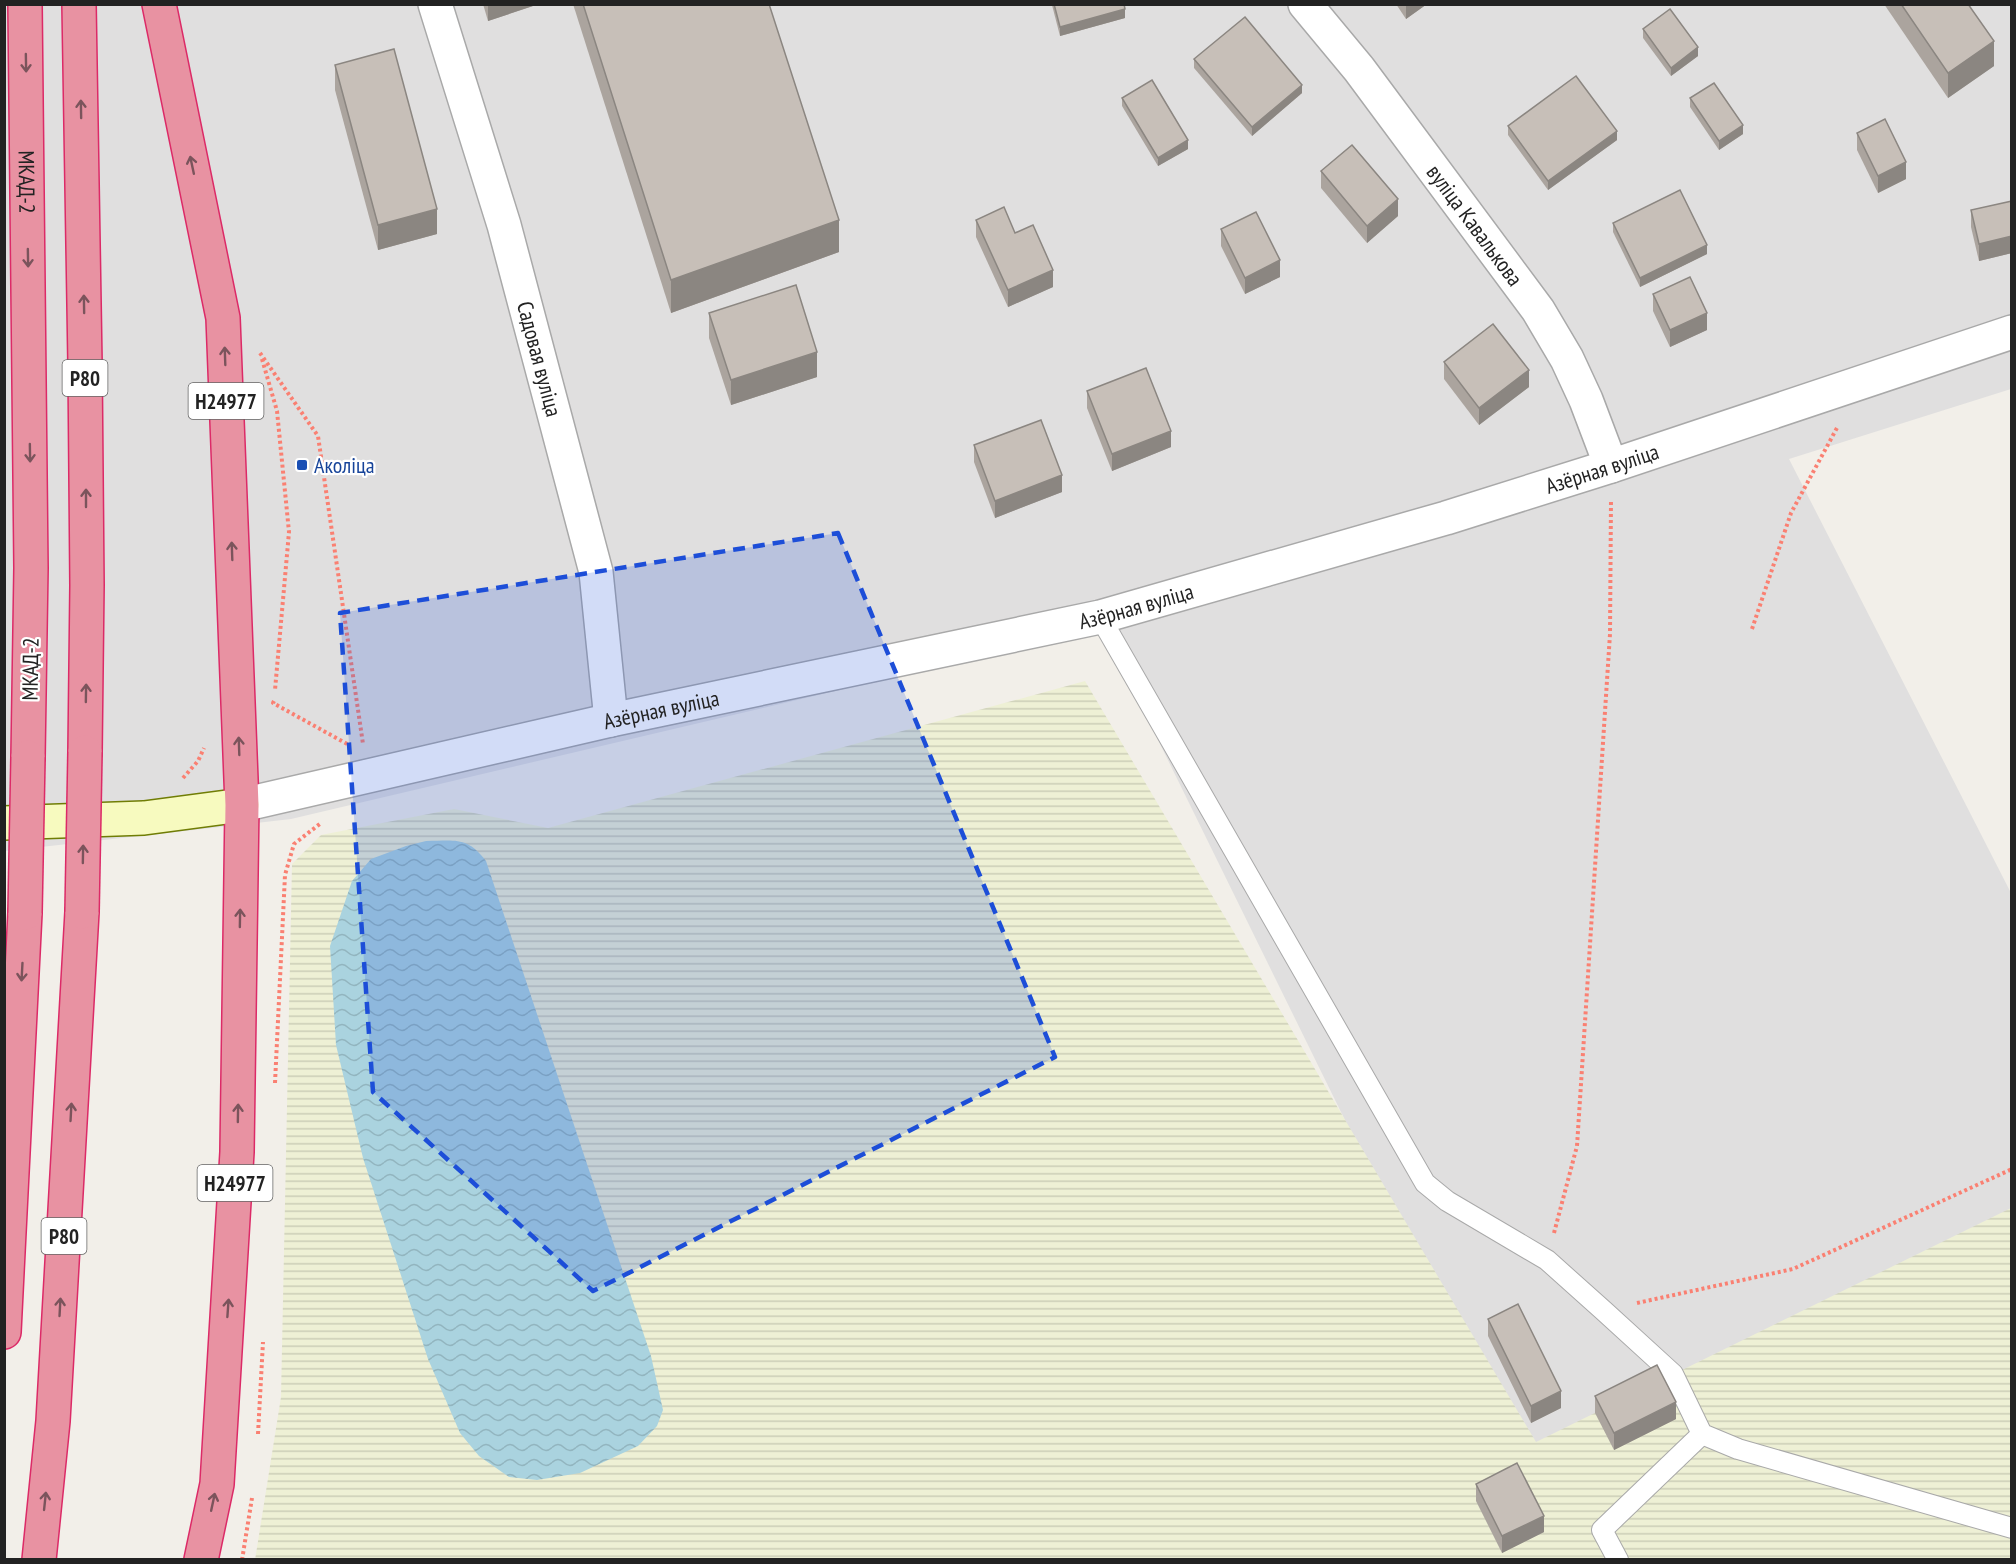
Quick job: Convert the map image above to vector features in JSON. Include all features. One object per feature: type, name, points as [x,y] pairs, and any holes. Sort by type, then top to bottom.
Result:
[{"type":"highway","name":"МКАД-2","points":[[4,1332],[24,914],[31,568],[25,4]]},
{"type":"highway","name":"Р80","points":[[39,1560],[53,1421],[82,912],[87,550],[79,4]]},
{"type":"highway","name":"Н24977","points":[[159,4],[223,318],[242,805],[237,1152],[217,1484],[201,1560]]},
{"type":"street","name":"Садовая вуліца","points":[[435,4],[504,225],[596,572],[611,720]]},
{"type":"street","name":"вуліца Кавалькова","points":[[1305,4],[1359,69],[1538,310],[1567,359],[1586,400],[1611,466]]},
{"type":"street","name":"Азёрная вуліца","points":[[242,805],[367,766],[611,720],[1100,617],[1323,554],[1611,466],[2012,332]]},
{"type":"street","points":[[4,823],[144,818],[242,805]]},
{"type":"lane","points":[[1100,617],[1425,1183],[1448,1201],[1547,1260],[1604,1311],[1673,1374],[1702,1434],[1738,1449],[2012,1528]]},
{"type":"lane","points":[[1618,1560],[1602,1530],[1702,1434]]},
{"type":"path","points":[[273,703],[289,532],[277,411],[260,353],[318,436],[367,766]]},
{"type":"path","points":[[1752,629],[1791,513],[1863,381]]},
{"type":"path","points":[[1547,1260],[1577,1146],[1610,634],[1611,466]]},
{"type":"path","points":[[238,701],[273,703],[367,766]]},
{"type":"path","points":[[180,781],[198,761],[209,740]]},
{"type":"path","points":[[275,1083],[285,875],[294,844],[322,822]]},
{"type":"path","points":[[1604,1311],[1793,1269],[2012,1170]]},
{"type":"path","points":[[257,1440],[263,1337]]},
{"type":"path","points":[[242,1560],[253,1486]]},
{"type":"highlighted area","points":[[838,533],[1055,1057],[593,1291],[373,1092],[340,613]]},
{"type":"shaded area","points":[[4,5],[2011,5],[2011,389],[1789,459],[2011,893],[2011,1559],[1378,1559],[1486,1407],[1103,628],[291,819],[5,851]]},
{"type":"green space","points":[[1085,681],[1536,1442],[2011,1208],[2011,1559],[255,1560],[281,1397],[292,864],[321,835],[454,809],[548,828]]},
{"type":"water","points":[[426,841],[453,841],[466,844],[473,847],[486,861],[651,1356],[663,1410],[657,1426],[638,1446],[580,1473],[537,1480],[509,1477],[479,1456],[460,1433],[428,1359],[363,1158],[336,1045],[330,946],[352,881],[371,859]]},
{"type":"building","points":[[583,4],[769,4],[839,220],[671,280]]},
{"type":"building","points":[[1054,4],[1124,4],[1125,9],[1060,27]]},
{"type":"building","points":[[1901,4],[1968,4],[1994,41],[1948,73]]},
{"type":"building","points":[[1670,9],[1698,47],[1671,68],[1643,29]]},
{"type":"building","points":[[1245,17],[1302,85],[1252,127],[1194,59]]},
{"type":"building","points":[[394,49],[437,209],[378,225],[335,65]]},
{"type":"building","points":[[1576,76],[1617,131],[1548,181],[1508,126]]},
{"type":"building","points":[[1152,80],[1188,140],[1158,158],[1122,98]]},
{"type":"building","points":[[1714,83],[1743,125],[1719,141],[1690,98]]},
{"type":"building","points":[[1885,119],[1906,162],[1878,176],[1857,133]]},
{"type":"building","points":[[1352,145],[1398,199],[1367,226],[1321,171]]},
{"type":"building","points":[[1680,190],[1707,245],[1640,278],[1613,223]]},
{"type":"building","points":[[2012,201],[2012,236],[1979,244],[1971,210]]},
{"type":"building","points":[[1004,207],[1015,233],[1033,225],[1053,270],[1008,290],[976,220]]},
{"type":"building","points":[[1256,212],[1280,260],[1245,278],[1221,229]]},
{"type":"building","points":[[1690,277],[1707,313],[1670,330],[1653,294]]},
{"type":"building","points":[[796,285],[817,352],[731,380],[709,313]]},
{"type":"building","points":[[1493,324],[1529,370],[1479,408],[1444,362]]},
{"type":"building","points":[[1146,368],[1171,431],[1112,454],[1087,391]]},
{"type":"building","points":[[1041,420],[1062,475],[995,501],[974,445]]},
{"type":"building","points":[[1518,1304],[1561,1391],[1531,1406],[1488,1319]]},
{"type":"building","points":[[1657,1365],[1676,1402],[1614,1433],[1595,1396]]},
{"type":"building","points":[[1517,1463],[1544,1516],[1502,1536],[1476,1484]]},
{"type":"place","name":"Аколіца","points":[[302,465]]}]
